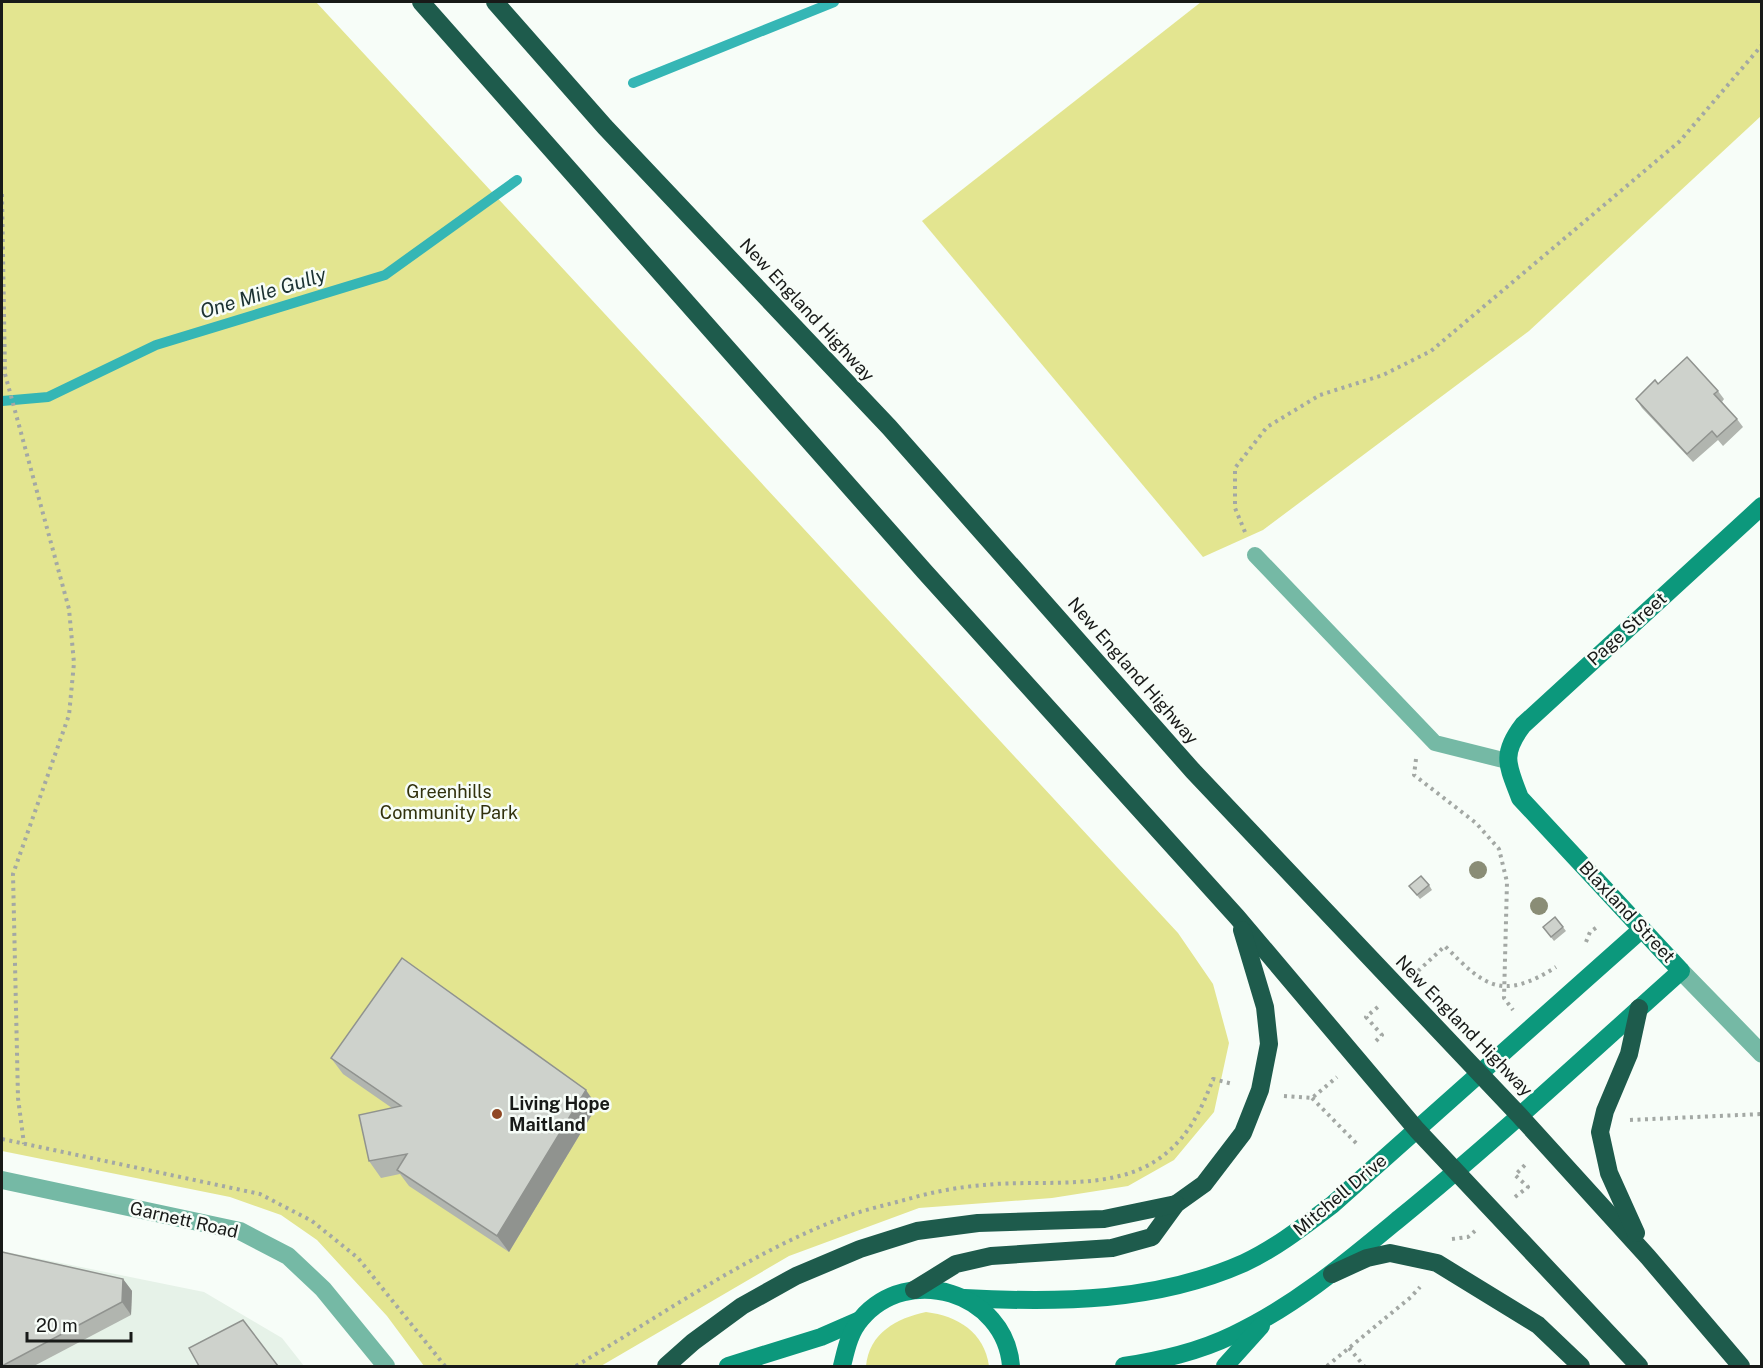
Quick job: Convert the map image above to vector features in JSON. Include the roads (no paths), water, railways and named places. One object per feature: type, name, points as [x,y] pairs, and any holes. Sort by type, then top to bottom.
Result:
[{"type":"highway","points":[[421,2],[933,581],[1237,917],[1417,1130],[1639,1366]]},
{"type":"highway","name":"New England Highway","points":[[495,2],[605,127],[889,427],[1193,771],[1519,1114],[1648,1257],[1741,1366]]},
{"type":"highway","points":[[914,1290],[956,1264],[991,1256],[1112,1248],[1152,1237],[1176,1204],[1204,1184],[1225,1160],[1243,1133],[1260,1090],[1269,1044],[1265,1007],[1253,960],[1237,917]]},
{"type":"highway","points":[[1640,1008],[1629,1054],[1605,1111],[1600,1132],[1609,1173],[1618,1199],[1648,1257]]},
{"type":"highway","points":[[666,1366],[693,1342],[742,1306],[796,1276],[860,1249],[916,1231],[978,1223],[1104,1219],[1176,1204]]},
{"type":"highway","points":[[1332,1274],[1367,1258],[1390,1253],[1437,1263],[1538,1325],[1581,1366]]},
{"type":"main road","name":"Page Street","points":[[1507,761],[1510,741],[1523,725],[1761,506]]},
{"type":"main road","name":"Blaxland Street","points":[[1507,761],[1520,798],[1681,971]]},
{"type":"main road","name":"Mitchell Drive","points":[[964,1298],[1042,1302],[1107,1298],[1197,1281],[1245,1263],[1285,1240],[1332,1205],[1642,929]]},
{"type":"main road","points":[[1124,1366],[1192,1352],[1232,1336],[1271,1316],[1332,1274],[1456,1173],[1519,1114],[1681,971]]},
{"type":"main road","points":[[729,1366],[821,1336],[860,1320],[891,1296],[914,1290],[939,1290],[964,1298],[987,1312],[1002,1334],[1011,1366]]},
{"type":"main road","points":[[1225,1366],[1271,1316]]},
{"type":"main road","points":[[842,1366],[848,1341],[860,1320]]},
{"type":"street","name":"Blaxland Street","points":[[1681,971],[1761,1054]]},
{"type":"street","name":"Garnett Road","points":[[2,1180],[240,1231],[288,1256],[323,1288],[386,1366]]},
{"type":"lane","points":[[1255,555],[1435,743],[1507,761]]},
{"type":"waterway","name":"One Mile Gully","points":[[633,83],[834,2]]},
{"type":"waterway","name":"One Mile Gully","points":[[2,401],[48,397],[156,345],[385,275],[517,180]]},
{"type":"place","name":"Living Hope Maitland","points":[[497,1114]]},
{"type":"park label","name":"Greenhills Community Park","points":[[449,802]]}]
